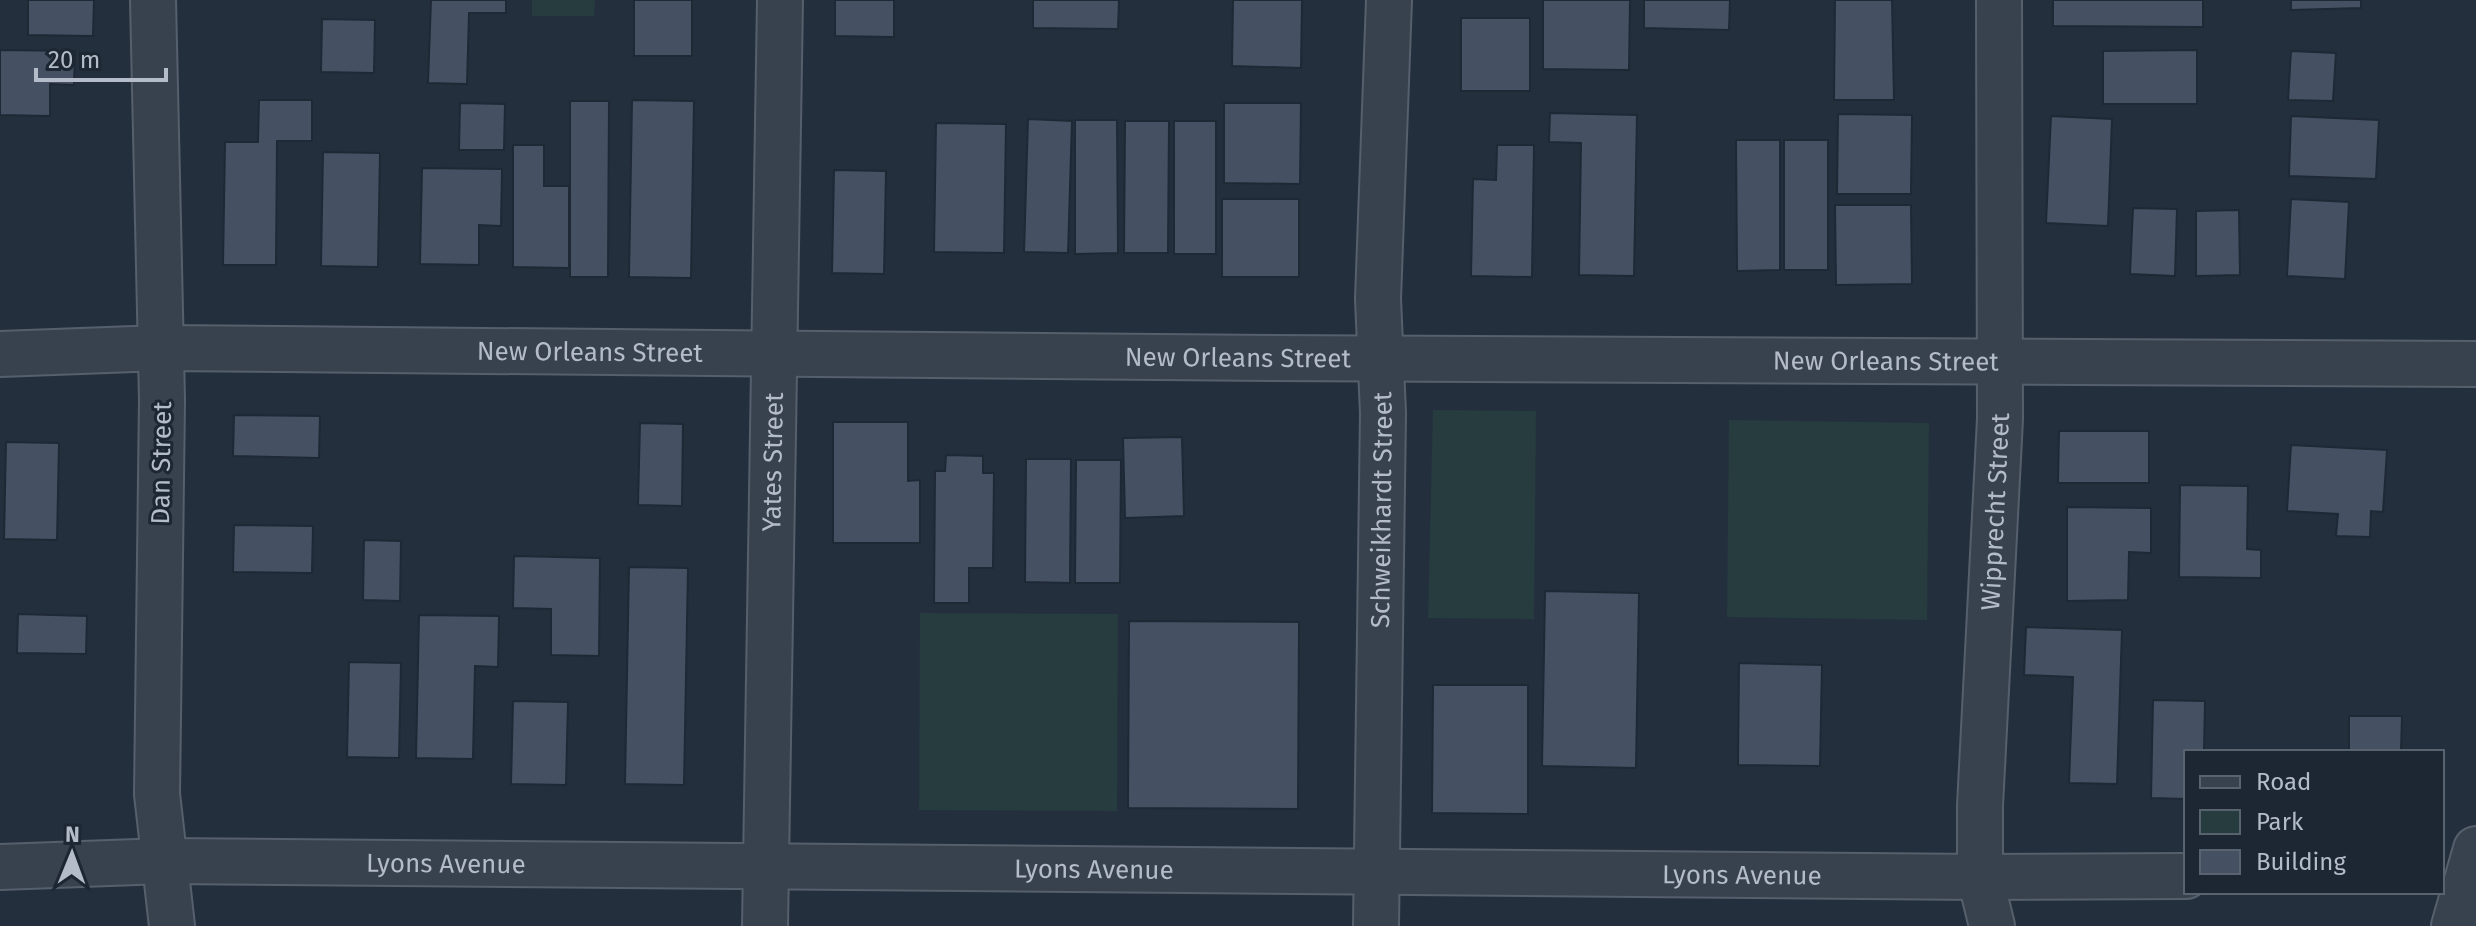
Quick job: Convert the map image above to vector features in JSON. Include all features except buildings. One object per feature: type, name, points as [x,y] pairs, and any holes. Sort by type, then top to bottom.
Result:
[{"type":"street","name":"Dan Street","points":[[153,0],[161,348],[157,794],[172,926]]},
{"type":"street","name":"Yates Street","points":[[765,926],[777,353],[780,0]]},
{"type":"street","name":"Schweikhardt Street","points":[[1376,926],[1383,413],[1378,299],[1389,0]]},
{"type":"street","name":"Wipprecht Street","points":[[1992,926],[1980,877],[1980,806],[2000,419],[1999,0]]},
{"type":"street","name":"New Orleans Street","points":[[0,354],[161,348],[1380,359],[2476,364]]},
{"type":"street","name":"Lyons Avenue","points":[[0,867],[164,861],[1980,877],[2184,876]]},
{"type":"street","points":[[2454,926],[2466,867]]},
{"type":"green space","points":[[532,0],[595,0],[594,16],[532,16]]},
{"type":"green space","points":[[1433,410],[1536,411],[1534,619],[1428,618]]},
{"type":"green space","points":[[1729,420],[1929,423],[1927,620],[1727,617]]},
{"type":"green space","points":[[920,613],[1118,614],[1117,811],[919,810]]}]
